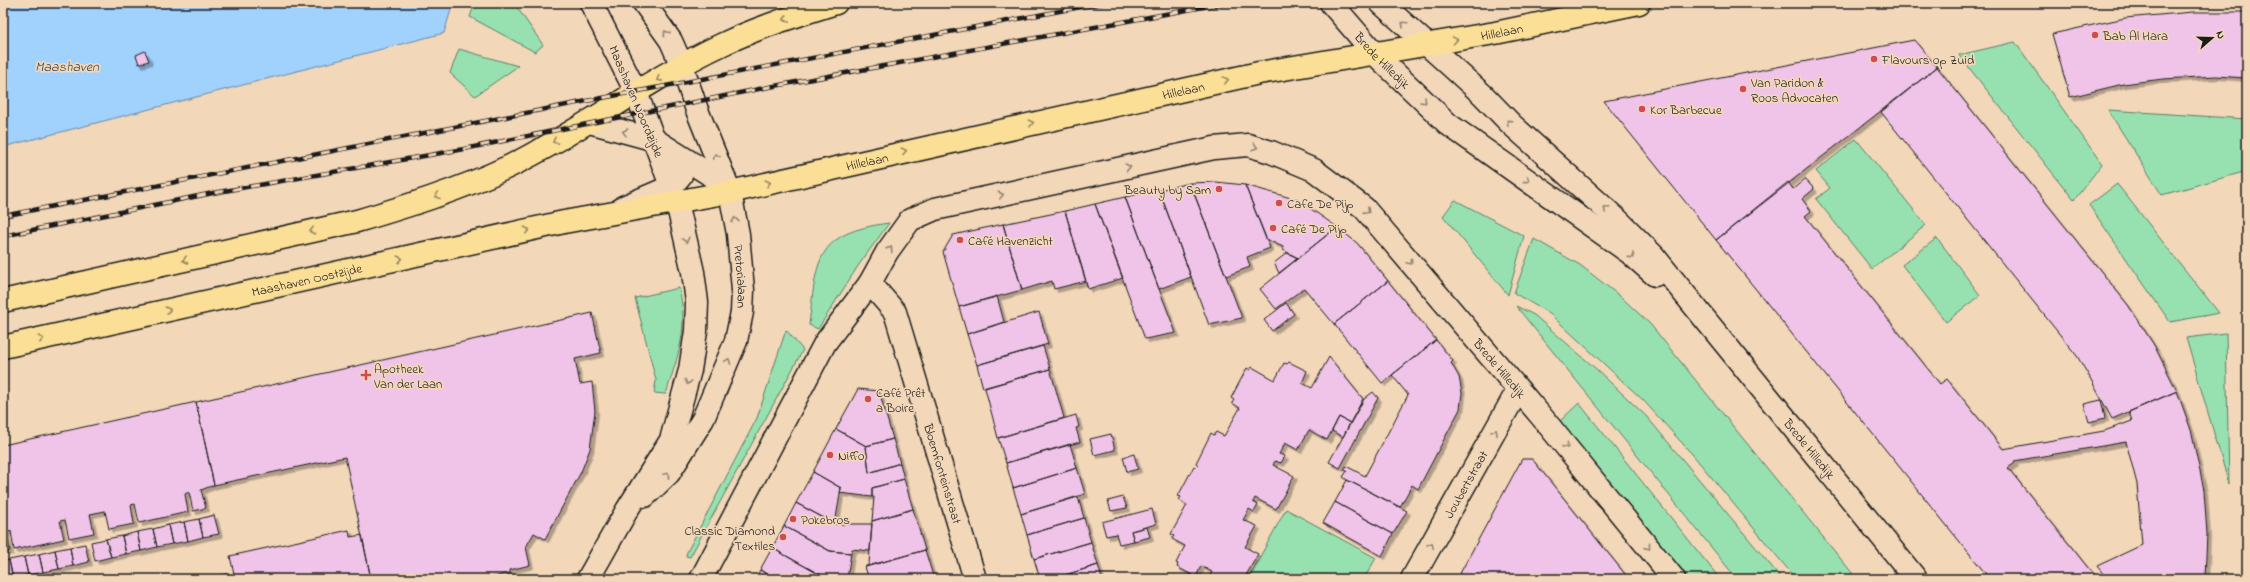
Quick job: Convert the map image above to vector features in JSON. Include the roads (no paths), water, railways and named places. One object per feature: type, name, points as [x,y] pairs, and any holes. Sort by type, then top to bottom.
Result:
[{"type":"main road","points":[[3,301],[350,223],[408,206],[466,186],[508,167],[589,122],[636,92],[722,44],[770,24],[836,3]]},
{"type":"main road","name":"Hillelaan","points":[[730,192],[1259,73],[1426,45],[1639,3]]},
{"type":"main road","name":"Maashaven Oostzijde","points":[[3,347],[610,213],[674,194],[730,192]]},
{"type":"street","name":"Maashaven Noordzijde","points":[[591,3],[636,92],[674,194]]},
{"type":"street","points":[[644,3],[671,41],[730,192]]},
{"type":"street","name":"Brede Hilledijk","points":[[1331,3],[1376,54],[1448,124],[1630,253],[1704,318]]},
{"type":"street","name":"Brede Hilledijk","points":[[1381,3],[1626,227],[1664,266],[1704,318],[1916,579]]},
{"type":"street","points":[[674,194],[690,161],[699,128],[697,110]]},
{"type":"street","points":[[589,122],[655,140],[690,161],[730,192]]},
{"type":"street","name":"Brede Hilledijk","points":[[870,283],[887,252],[910,220],[935,209],[1221,147],[1248,144],[1314,170],[1364,208],[1376,220],[1674,579]]},
{"type":"street","name":"Pretorialaan","points":[[627,510],[658,486],[679,459],[703,419],[736,341],[742,312],[743,290],[738,234],[730,192]]},
{"type":"street","name":"Pretorialaan","points":[[588,579],[627,510],[671,440],[690,370],[696,331],[697,302],[693,272],[674,194]]},
{"type":"street","points":[[701,579],[825,343],[870,283]]},
{"type":"street","name":"Bloemfonteinstraat","points":[[870,283],[895,312],[975,579]]},
{"type":"street","name":"Joubertstraat","points":[[1412,579],[1518,390]]},
{"type":"water","name":"Maashaven","points":[[3,3],[453,3],[444,33],[3,147]]},
{"type":"railway","points":[[3,216],[597,99],[1102,3]]},
{"type":"railway","points":[[3,236],[213,193],[464,149],[769,87],[1225,3]]},
{"type":"place","name":"Bab Al Hara","points":[[2095,35]]},
{"type":"place","name":"Flavours op Zuid","points":[[1874,59]]},
{"type":"place","name":"Van Paridon & Roos Advocaten","points":[[1743,89]]},
{"type":"place","name":"Kor Barbecue","points":[[1642,109]]},
{"type":"place","name":"Beauty by Sam","points":[[1219,189]]},
{"type":"place","name":"Cafe De Pijp","points":[[1279,203]]},
{"type":"place","name":"Café De Pijp","points":[[1273,228]]},
{"type":"place","name":"Café Havenzicht","points":[[960,240]]},
{"type":"place","name":"Apotheek Van der Laan","points":[[366,375]]},
{"type":"place","name":"Café Prêt a Boire","points":[[868,399]]},
{"type":"place","name":"Niffo","points":[[830,455]]},
{"type":"place","name":"Pokebros","points":[[793,519]]},
{"type":"place","name":"Classic Diamond Textiles","points":[[783,537]]}]
